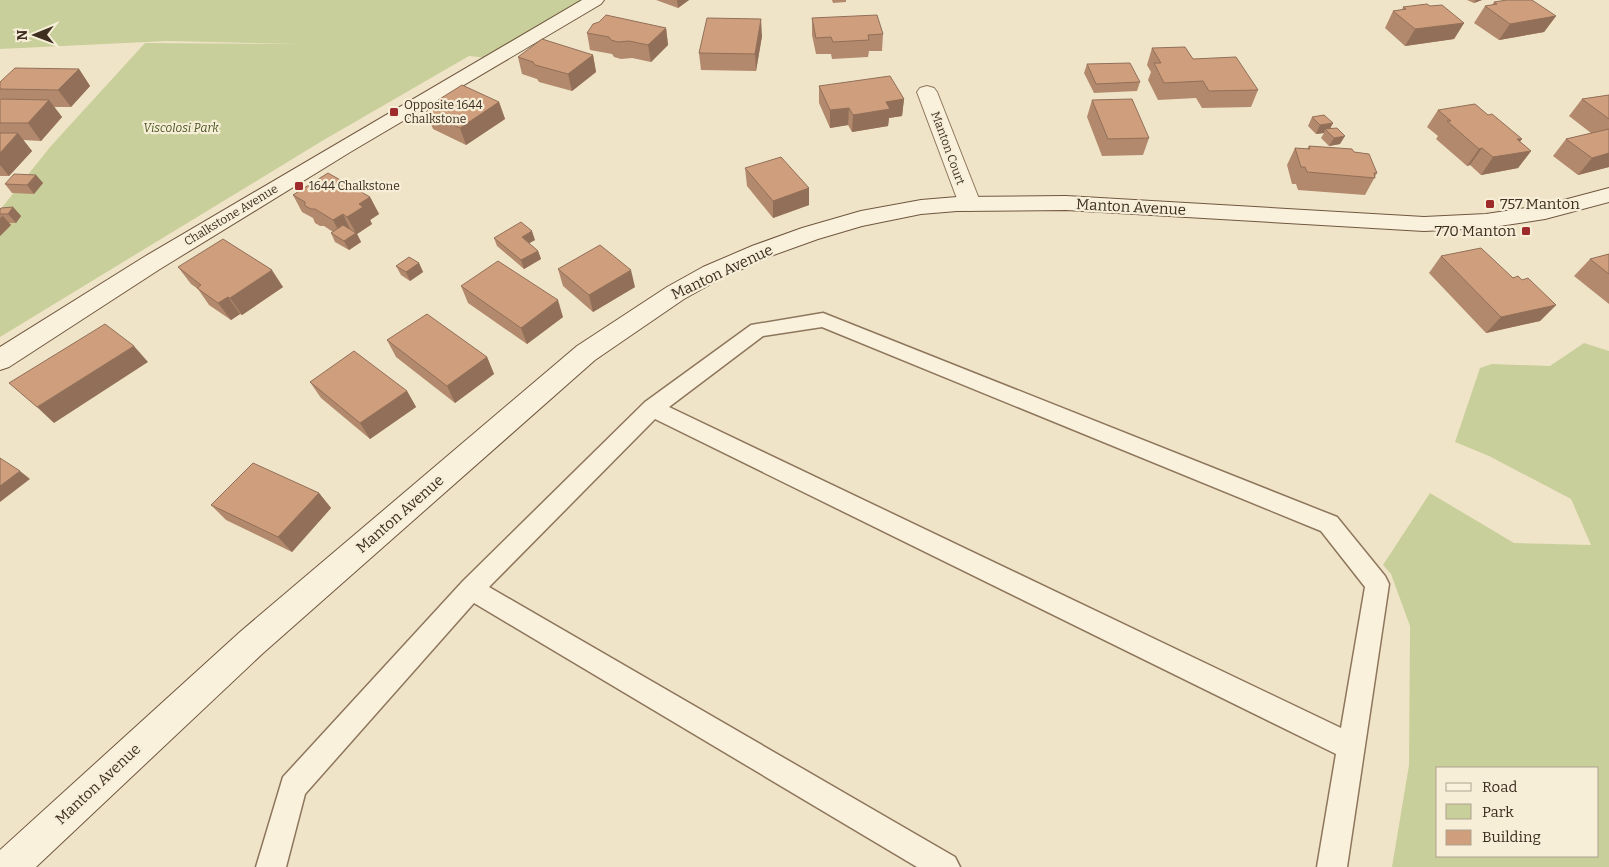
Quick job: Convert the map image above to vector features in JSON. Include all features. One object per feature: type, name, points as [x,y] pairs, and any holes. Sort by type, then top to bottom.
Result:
[{"type":"main road","name":"Chalkstone Avenue","points":[[0,360],[152,263],[595,0]]},
{"type":"main road","name":"Manton Court","points":[[927,92],[970,204]]},
{"type":"main road","name":"Manton Avenue","points":[[9,867],[251,643],[586,353],[641,314],[689,285],[739,261],[793,240],[885,214],[931,206],[1050,203],[1446,224],[1486,221],[1545,212],[1609,195]]},
{"type":"lane","points":[[271,867],[293,787],[471,589],[652,408],[758,330],[823,320],[1329,524],[1377,584],[1332,867]]},
{"type":"lane","points":[[652,408],[1351,747]]},
{"type":"lane","points":[[471,589],[945,867]]},
{"type":"green space","name":"Viscolosi Park","points":[[0,0],[599,0],[496,59],[469,56],[322,141],[0,337],[0,210],[50,147],[145,43],[299,44],[167,41],[0,49]]},
{"type":"green space","points":[[1584,343],[1609,351],[1609,867],[1392,867],[1409,765],[1410,626],[1391,574],[1383,565],[1430,493],[1514,543],[1591,545],[1571,499],[1489,456],[1455,442],[1480,368],[1492,364],[1550,366]]},
{"type":"building","points":[[1507,0],[1532,0],[1556,16],[1510,24],[1485,6]]},
{"type":"building","points":[[1427,4],[1430,6],[1442,5],[1464,23],[1415,29],[1393,11],[1406,9],[1403,7]]},
{"type":"building","points":[[606,15],[666,28],[648,45],[629,41],[618,42],[611,40],[609,37],[587,33],[593,24],[599,22]]},
{"type":"building","points":[[877,15],[883,34],[868,35],[869,40],[833,42],[831,37],[816,38],[812,18]]},
{"type":"building","points":[[707,18],[761,19],[755,54],[699,53]]},
{"type":"building","points":[[542,39],[593,55],[568,74],[535,65],[533,62],[518,57]]},
{"type":"building","points":[[1185,47],[1193,59],[1236,57],[1258,90],[1209,91],[1203,81],[1164,83],[1154,63],[1161,63],[1152,48]]},
{"type":"building","points":[[1130,63],[1140,82],[1096,84],[1087,64]]},
{"type":"building","points":[[15,68],[79,69],[58,90],[0,89],[0,82]]},
{"type":"building","points":[[890,76],[904,99],[886,102],[890,109],[853,115],[849,108],[830,110],[819,86]]},
{"type":"building","points":[[462,85],[499,102],[460,128],[426,112],[438,100]]},
{"type":"building","points":[[1609,95],[1609,119],[1582,99]]},
{"type":"building","points":[[0,99],[49,100],[28,123],[0,123]]},
{"type":"building","points":[[1132,99],[1149,138],[1108,139],[1092,100]]},
{"type":"building","points":[[1475,104],[1488,115],[1492,114],[1522,139],[1517,139],[1531,151],[1493,157],[1482,148],[1479,149],[1447,121],[1451,121],[1438,110]]},
{"type":"building","points":[[1324,115],[1333,123],[1320,125],[1312,117]]},
{"type":"building","points":[[1337,128],[1345,136],[1334,138],[1325,129]]},
{"type":"building","points":[[1609,129],[1609,153],[1592,158],[1566,139]]},
{"type":"building","points":[[0,133],[18,133],[0,153]]},
{"type":"building","points":[[1309,146],[1352,149],[1354,152],[1369,154],[1377,173],[1374,173],[1375,178],[1307,172],[1305,167],[1301,167],[1295,148],[1310,149]]},
{"type":"building","points":[[781,157],[809,188],[773,201],[745,168]]},
{"type":"building","points":[[328,173],[370,197],[359,204],[363,207],[347,217],[343,214],[333,220],[315,209],[305,206],[305,202],[293,195]]},
{"type":"building","points":[[14,174],[36,175],[27,185],[5,184]]},
{"type":"building","points":[[13,207],[8,214],[0,214],[1,208]]},
{"type":"building","points":[[521,222],[532,231],[522,237],[538,251],[521,260],[494,238]]},
{"type":"building","points":[[343,225],[356,233],[344,241],[331,233]]},
{"type":"building","points":[[223,239],[272,270],[230,298],[228,297],[218,303],[197,288],[201,285],[178,267]]},
{"type":"building","points":[[600,245],[631,270],[589,295],[558,269]]},
{"type":"building","points":[[1481,248],[1513,278],[1518,276],[1522,280],[1528,278],[1556,305],[1501,317],[1441,256]]},
{"type":"building","points":[[1609,254],[1609,274],[1590,259]]},
{"type":"building","points":[[409,257],[419,263],[406,272],[396,266]]},
{"type":"building","points":[[498,261],[558,300],[521,328],[461,286]]},
{"type":"building","points":[[427,314],[487,357],[447,386],[387,340]]},
{"type":"building","points":[[105,324],[134,346],[37,407],[9,383]]},
{"type":"building","points":[[354,351],[407,391],[360,423],[310,382]]},
{"type":"building","points":[[0,458],[20,471],[0,486]]},
{"type":"building","points":[[253,463],[319,493],[278,537],[211,505]]},
{"type":"place","name":"Opposite 1644 Chalkstone","points":[[394,112]]},
{"type":"place","name":"1644 Chalkstone","points":[[299,186]]},
{"type":"place","name":"757 Manton","points":[[1490,204]]},
{"type":"place","name":"770 Manton","points":[[1526,231]]}]
